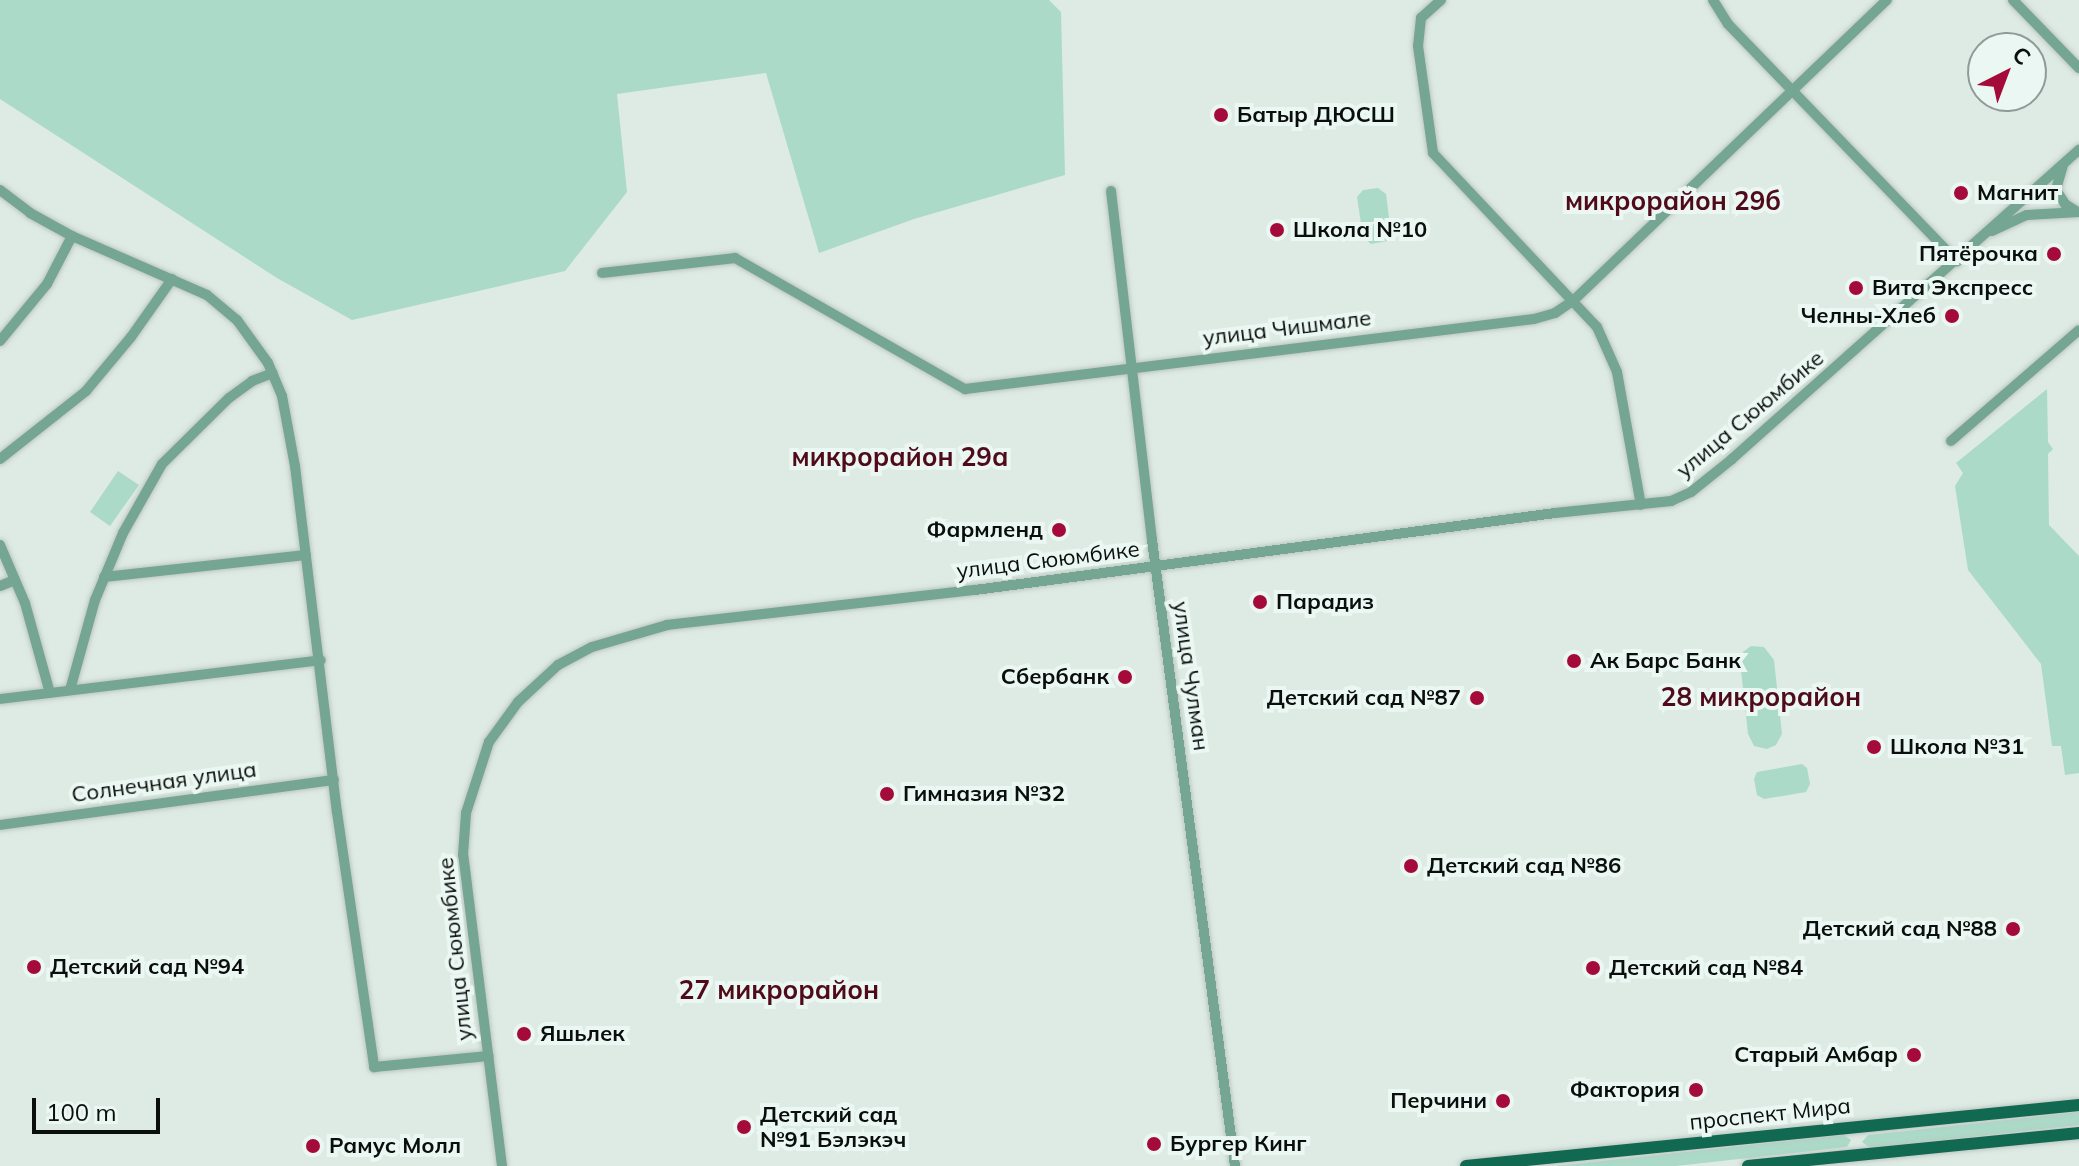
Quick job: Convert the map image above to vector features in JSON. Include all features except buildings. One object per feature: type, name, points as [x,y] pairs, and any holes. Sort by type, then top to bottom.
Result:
[{"type":"main road","name":"проспект Мира","points":[[1466,1166],[2079,1105]]},
{"type":"main road","points":[[1856,1125],[1858,1153]]},
{"type":"main road","points":[[1748,1166],[2079,1133]]},
{"type":"street","points":[[1441,0],[1421,18],[1418,46],[1433,153],[1597,327],[1617,372],[1641,505]]},
{"type":"street","points":[[1713,0],[1728,24],[1957,261]]},
{"type":"street","name":"улица Чишмале","points":[[602,273],[735,258],[965,389],[1534,319],[1555,313],[1573,301],[1887,0]]},
{"type":"street","points":[[2013,0],[2079,68]]},
{"type":"street","points":[[2078,212],[2065,204],[2056,190],[2066,160],[2079,150]]},
{"type":"street","name":"улица Сююмбике","points":[[502,1166],[463,855],[466,813],[477,768],[489,742],[518,702],[558,665],[592,647],[667,625],[1671,501],[1691,492],[1957,261],[2066,160]]},
{"type":"street","points":[[0,190],[30,213],[72,236],[207,295],[237,320],[273,373],[289,429],[321,660],[337,812],[374,1067],[488,1056]]},
{"type":"street","name":"улица Чулман","points":[[1111,191],[1156,567],[1235,1166]]},
{"type":"street","points":[[1984,236],[2027,215],[2078,212]]},
{"type":"street","points":[[0,341],[47,284],[72,236]]},
{"type":"street","points":[[0,459],[53,421],[86,391],[131,337],[172,279]]},
{"type":"street","points":[[1951,441],[2079,330]]},
{"type":"street","points":[[70,690],[104,577],[123,533],[162,464],[229,398],[252,381],[273,373]]},
{"type":"street","points":[[0,545],[15,580],[50,693]]},
{"type":"street","points":[[104,577],[306,555]]},
{"type":"street","points":[[0,586],[15,580]]},
{"type":"street","points":[[0,699],[321,660]]},
{"type":"street","name":"Солнечная улица","points":[[0,825],[334,780]]},
{"type":"green space","points":[[0,0],[1049,0],[1061,12],[1065,175],[914,219],[819,253],[766,73],[617,94],[627,192],[565,271],[352,320],[277,278],[0,99]]},
{"type":"green space","points":[[1378,188],[1386,194],[1391,234],[1387,241],[1371,244],[1363,237],[1357,197],[1363,190]]},
{"type":"green space","points":[[2047,389],[2048,442],[2053,449],[2048,454],[2049,525],[2079,556],[2079,773],[2065,775],[2061,746],[2052,746],[2041,664],[1968,570],[1955,486],[1963,473],[1956,463]]},
{"type":"green space","points":[[118,471],[139,485],[110,526],[90,512]]},
{"type":"green space","points":[[1751,646],[1764,647],[1774,660],[1782,734],[1776,745],[1767,749],[1754,746],[1748,734],[1740,661],[1743,652]]},
{"type":"green space","points":[[1802,764],[1807,768],[1810,784],[1806,792],[1764,799],[1757,795],[1754,779],[1757,772]]},
{"type":"green space","points":[[2079,1112],[2079,1125],[1870,1148],[1862,1142],[1868,1135]]},
{"type":"green space","points":[[1844,1135],[1851,1140],[1847,1147],[1676,1166],[1555,1166]]},
{"type":"place","name":"Батыр ДЮСШ","points":[[1221,115]]},
{"type":"place","name":"Магнит","points":[[1961,193]]},
{"type":"place","name":"Школа №10","points":[[1277,230]]},
{"type":"place","name":"Пятёрочка","points":[[2054,254]]},
{"type":"place","name":"Вита Экспресс","points":[[1856,288]]},
{"type":"place","name":"Челны-Хлеб","points":[[1952,316]]},
{"type":"place","name":"Фармленд","points":[[1059,530]]},
{"type":"place","name":"Парадиз","points":[[1260,602]]},
{"type":"place","name":"Ак Барс Банк","points":[[1574,661]]},
{"type":"place","name":"Сбербанк","points":[[1125,677]]},
{"type":"place","name":"Детский сад №87","points":[[1477,698]]},
{"type":"place","name":"Школа №31","points":[[1874,747]]},
{"type":"place","name":"Гимназия №32","points":[[887,794]]},
{"type":"place","name":"Детский сад №86","points":[[1411,866]]},
{"type":"place","name":"Детский сад №88","points":[[2013,929]]},
{"type":"place","name":"Детский сад №94","points":[[34,967]]},
{"type":"place","name":"Детский сад №84","points":[[1593,968]]},
{"type":"place","name":"Яшьлек","points":[[524,1034]]},
{"type":"place","name":"Старый Амбар","points":[[1914,1055]]},
{"type":"place","name":"Фактория","points":[[1696,1090]]},
{"type":"place","name":"Перчини","points":[[1503,1101]]},
{"type":"place","name":"Детский сад №91 Бэлэкэч","points":[[744,1127]]},
{"type":"place","name":"Бургер Кинг","points":[[1154,1144]]},
{"type":"place","name":"Рамус Молл","points":[[313,1146]]},
{"type":"district","name":"микрорайон 29б","points":[[1673,201]]},
{"type":"district","name":"микрорайон 29а","points":[[900,457]]},
{"type":"district","name":"28 микрорайон","points":[[1761,697]]},
{"type":"district","name":"27 микрорайон","points":[[779,990]]}]
